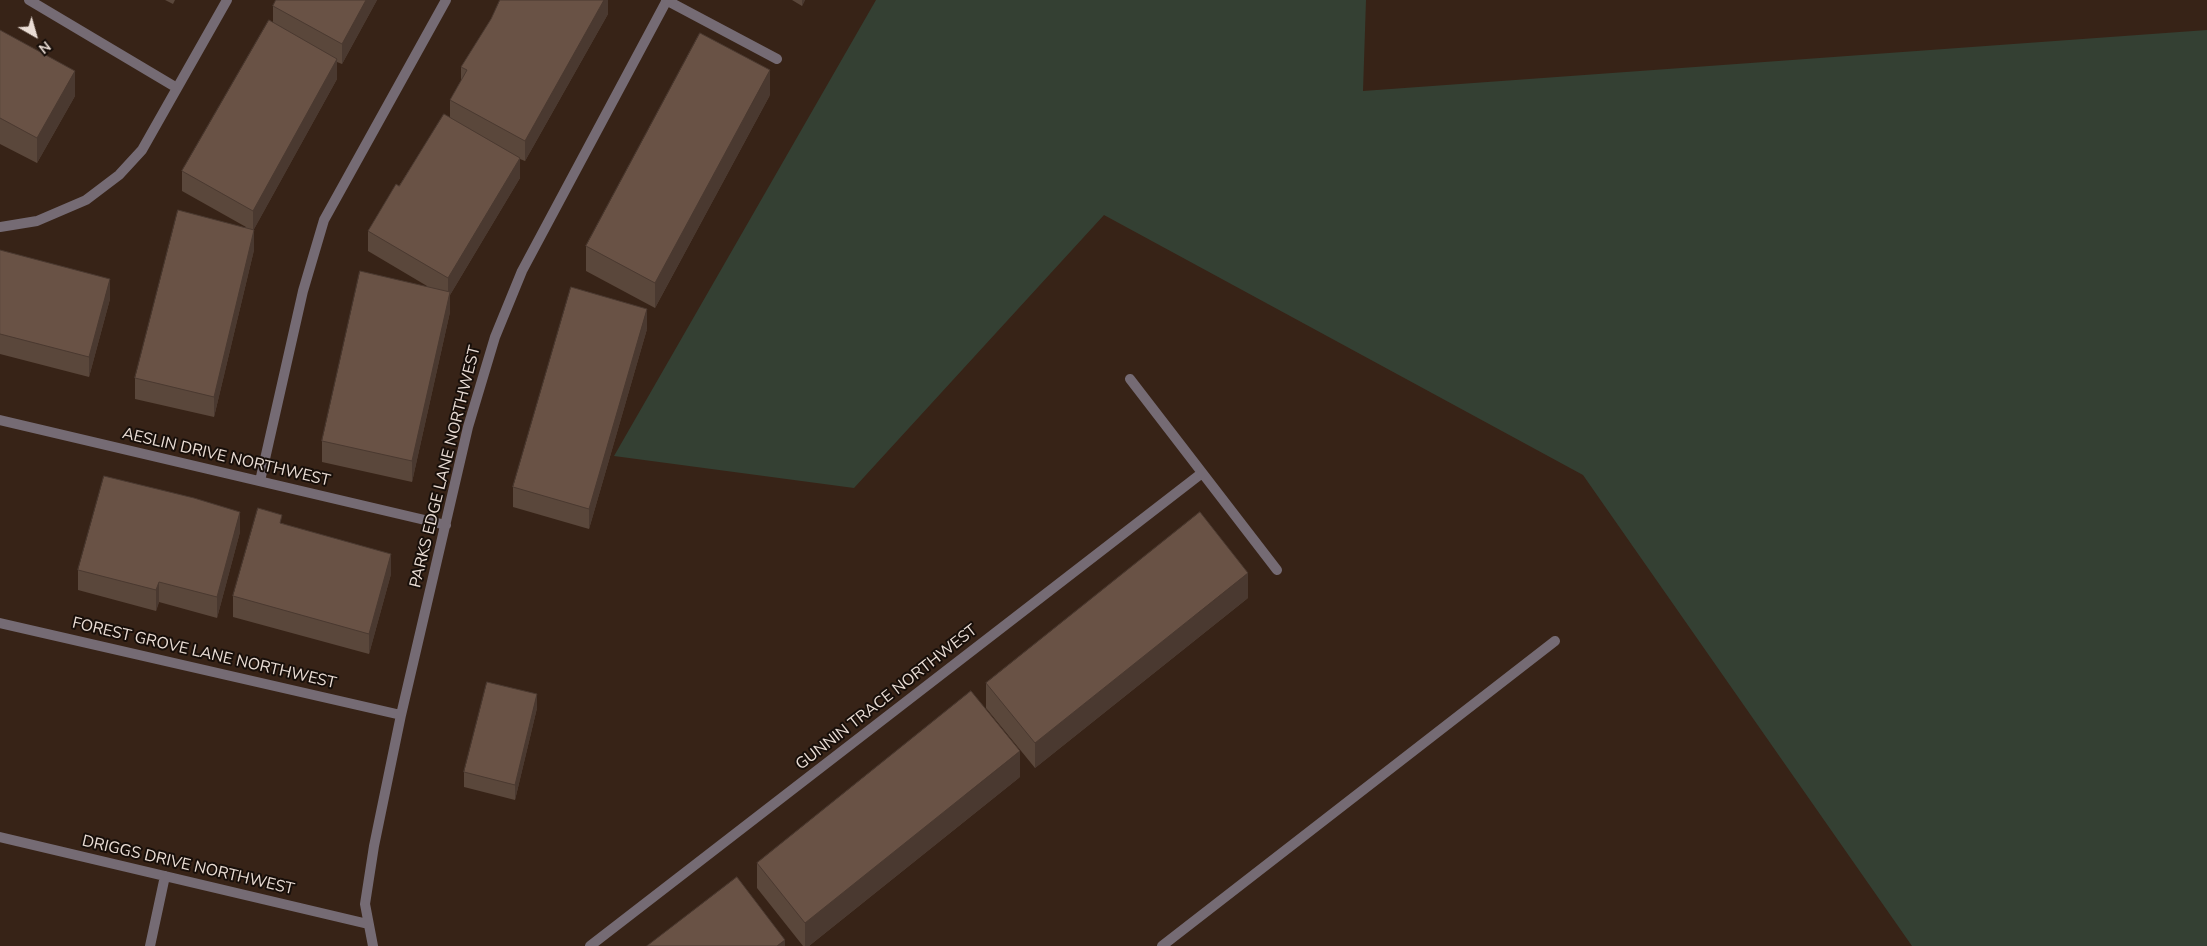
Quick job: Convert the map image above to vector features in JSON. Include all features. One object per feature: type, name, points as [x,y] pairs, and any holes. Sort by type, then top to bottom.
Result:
[{"type":"street","points":[[29,0],[177,88]]},
{"type":"street","points":[[0,227],[45,218],[86,200],[113,180],[142,150],[227,0]]},
{"type":"street","points":[[260,481],[303,291],[324,220],[446,0]]},
{"type":"street","points":[[666,0],[777,59]]},
{"type":"street","name":"PARKS EDGE LANE NORTHWEST","points":[[373,946],[365,904],[374,846],[401,715],[468,427],[494,337],[522,271],[666,0]]},
{"type":"street","points":[[1130,379],[1277,570]]},
{"type":"street","name":"AESLIN DRIVE NORTHWEST","points":[[0,420],[446,525]]},
{"type":"street","name":"GUNNIN TRACE NORTHWEST","points":[[590,946],[1202,473]]},
{"type":"street","name":"FOREST GROVE LANE NORTHWEST","points":[[0,623],[401,715]]},
{"type":"street","points":[[1162,946],[1555,641]]},
{"type":"street","name":"DRIGGS DRIVE NORTHWEST","points":[[0,838],[368,924]]},
{"type":"street","points":[[150,946],[165,876]]},
{"type":"green space","points":[[876,0],[1366,0],[1363,91],[2207,30],[2207,946],[1912,946],[1583,475],[1104,215],[854,488],[614,456]]},
{"type":"building","points":[[276,0],[366,0],[342,44],[273,6]]},
{"type":"building","points":[[500,0],[604,0],[525,141],[450,100],[467,70],[461,67],[491,19]]},
{"type":"building","points":[[269,20],[337,59],[253,211],[182,171]]},
{"type":"building","points":[[0,30],[75,71],[37,138],[0,118]]},
{"type":"building","points":[[700,33],[770,70],[655,283],[586,246]]},
{"type":"building","points":[[444,114],[520,158],[448,278],[368,231],[396,184],[399,186]]},
{"type":"building","points":[[178,210],[254,230],[214,397],[135,378]]},
{"type":"building","points":[[0,250],[110,279],[89,357],[0,334]]},
{"type":"building","points":[[360,271],[450,292],[412,461],[322,441]]},
{"type":"building","points":[[571,287],[647,309],[589,509],[513,487]]},
{"type":"building","points":[[104,476],[194,498],[240,512],[217,597],[159,582],[156,590],[78,570]]},
{"type":"building","points":[[258,508],[282,515],[280,523],[391,554],[369,634],[233,596]]},
{"type":"building","points":[[1200,512],[1248,573],[1035,743],[986,683]]},
{"type":"building","points":[[487,682],[537,694],[515,785],[464,772]]},
{"type":"building","points":[[971,691],[1020,751],[805,923],[757,863]]},
{"type":"building","points":[[737,877],[785,940],[777,946],[647,946]]}]
